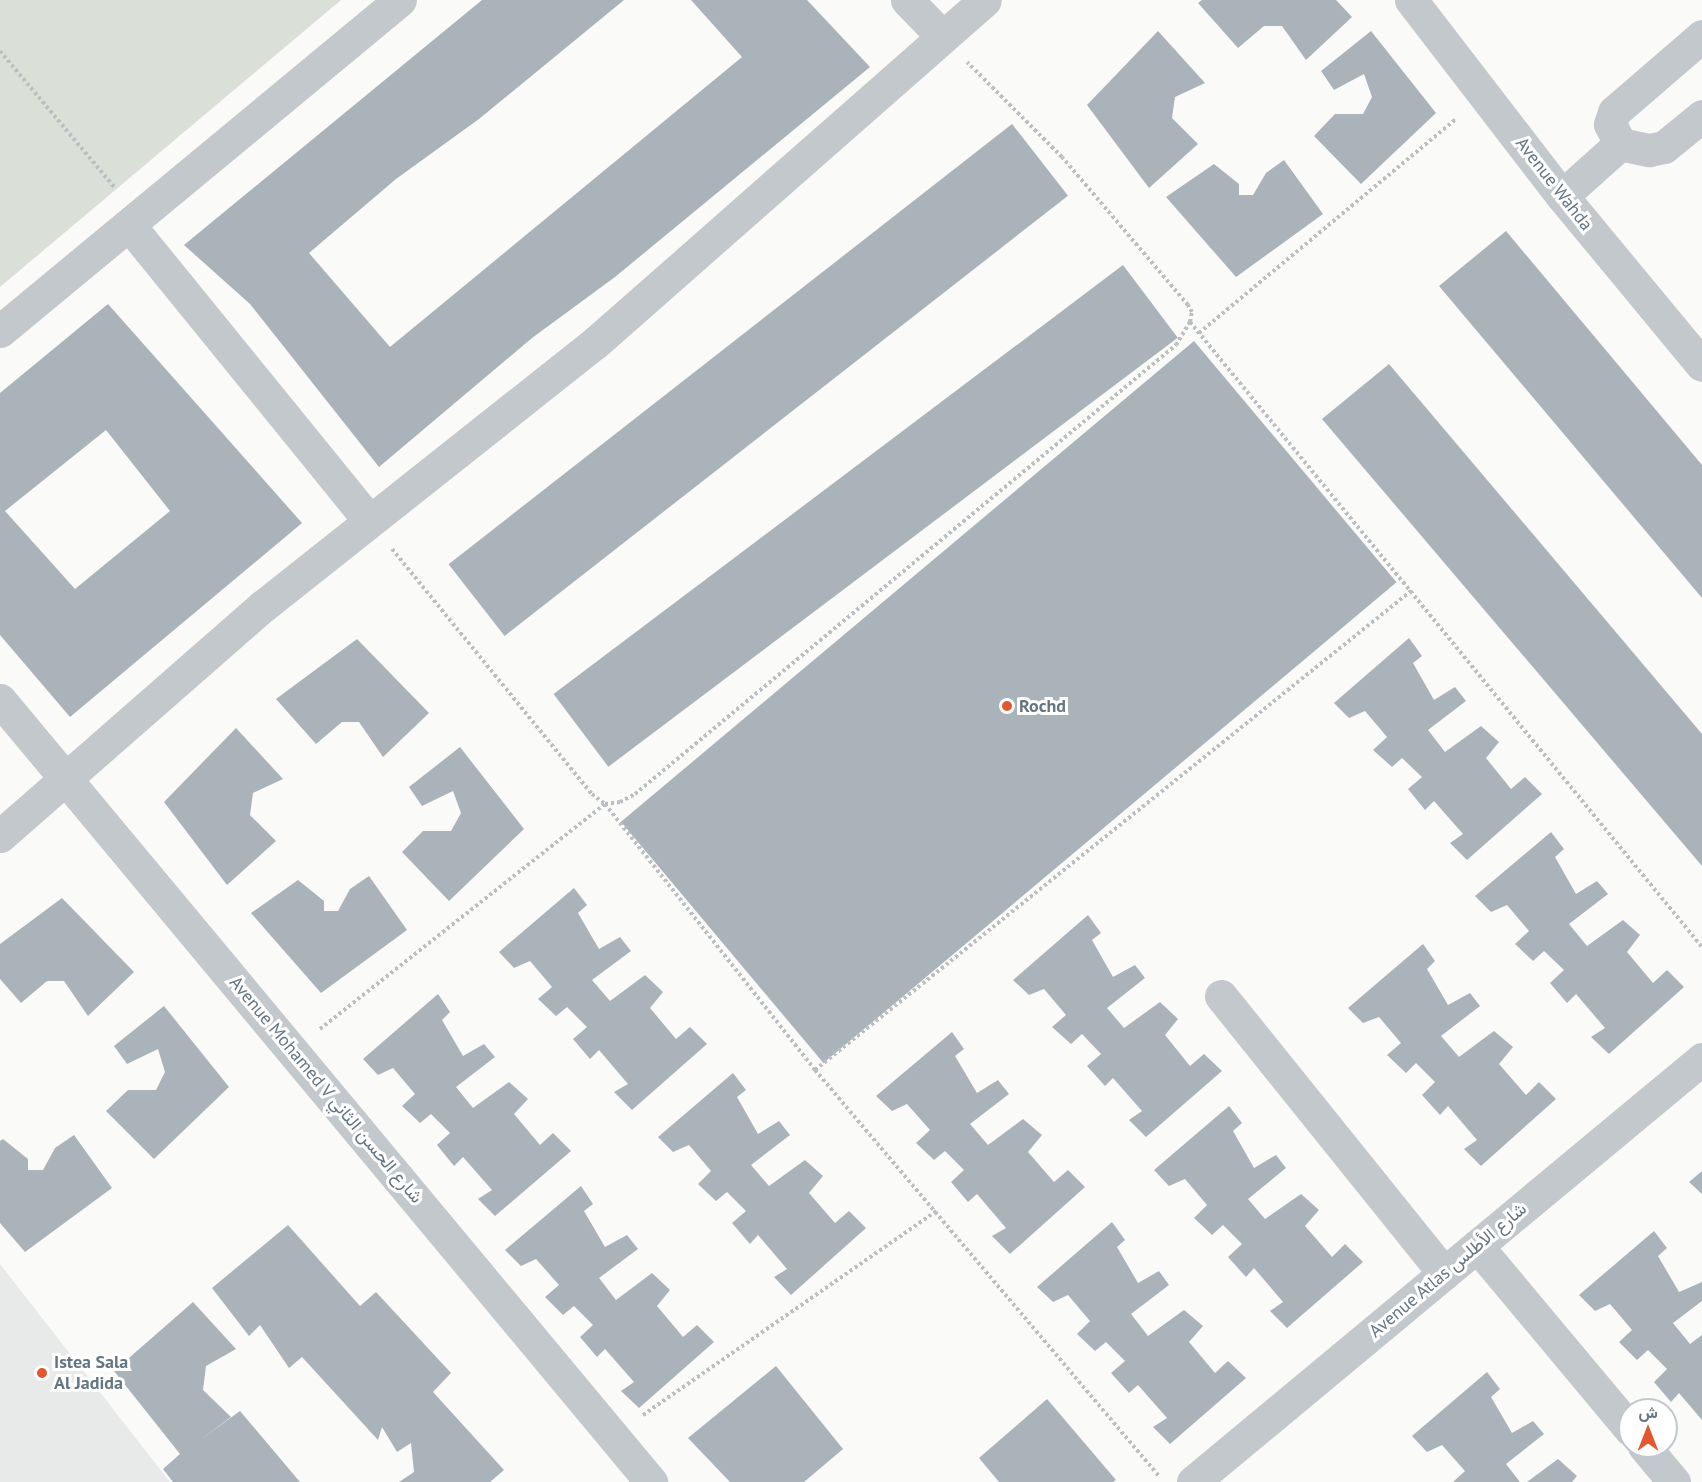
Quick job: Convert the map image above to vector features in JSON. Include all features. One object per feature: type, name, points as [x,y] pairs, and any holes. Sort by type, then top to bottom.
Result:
[{"type":"street","points":[[0,331],[400,0]]},
{"type":"street","points":[[908,0],[941,35]]},
{"type":"street","points":[[0,836],[369,520],[596,343],[823,145],[941,35],[985,0]]},
{"type":"street","name":"Avenue Wahda","points":[[1411,0],[1562,196],[1702,365]]},
{"type":"street","points":[[1702,36],[1614,112],[1611,130],[1620,144],[1657,149],[1702,116]]},
{"type":"street","points":[[1562,196],[1620,144]]},
{"type":"street","points":[[134,221],[369,520]]},
{"type":"street","name":"Avenue Mohamed V شارع الحسن الثاني","points":[[0,700],[67,777],[651,1482]]},
{"type":"street","points":[[1221,996],[1444,1273]]},
{"type":"street","name":"Avenue Atlas شارع الأطلس","points":[[1193,1482],[1702,1059]]},
{"type":"street","points":[[1477,1246],[1618,1415]]},
{"type":"street","points":[[1654,1458],[1674,1482]]},
{"type":"path","points":[[293,1050],[605,804],[620,802],[652,780],[1176,345],[1190,322],[1192,312],[1188,305],[1062,157],[941,35]]},
{"type":"path","points":[[0,51],[134,221]]},
{"type":"path","points":[[1199,333],[1484,95]]},
{"type":"path","points":[[1190,322],[1702,947]]},
{"type":"path","points":[[369,520],[592,794],[605,804],[815,1070],[938,1211],[1164,1482]]},
{"type":"path","points":[[815,1070],[1411,591]]},
{"type":"path","points":[[613,1436],[938,1211]]},
{"type":"shaded area","points":[[0,0],[341,0],[0,287]]},
{"type":"shaded area","name":"Istea Sala Al Jadida","points":[[0,1264],[170,1482],[0,1482]]},
{"type":"building","points":[[482,0],[624,0],[479,119],[396,179],[309,253],[390,347],[742,57],[691,0],[807,0],[870,67],[615,277],[532,338],[379,467],[250,304],[184,245]]},
{"type":"building","points":[[1202,0],[1336,0],[1352,17],[1306,60],[1282,26],[1264,26],[1238,48],[1198,3]]},
{"type":"building","points":[[1158,31],[1205,83],[1175,97],[1172,118],[1198,144],[1149,188],[1087,105]]},
{"type":"building","points":[[1371,31],[1436,113],[1361,184],[1314,136],[1335,114],[1363,114],[1372,97],[1364,74],[1334,90],[1321,71]]},
{"type":"building","points":[[1012,124],[1068,196],[505,636],[449,564]]},
{"type":"building","points":[[1284,160],[1323,214],[1236,277],[1166,197],[1214,164],[1239,184],[1239,195],[1253,195],[1266,173]]},
{"type":"building","points":[[1506,231],[1702,465],[1702,598],[1439,286]]},
{"type":"building","points":[[1123,265],[1178,338],[608,767],[554,694]]},
{"type":"building","points":[[108,304],[302,523],[70,717],[0,635],[0,393]],"holes":[[[106,430],[170,511],[75,589],[5,511]]]},
{"type":"building","name":"Rochd","points":[[1194,341],[1396,582],[823,1063],[621,822]]},
{"type":"building","points":[[1389,364],[1702,734],[1702,866],[1322,419]]},
{"type":"building","points":[[1409,638],[1422,656],[1413,663],[1434,700],[1455,687],[1466,701],[1428,730],[1445,752],[1481,726],[1499,742],[1486,758],[1511,789],[1525,777],[1542,794],[1467,860],[1450,843],[1463,834],[1434,801],[1425,810],[1408,789],[1422,777],[1402,758],[1392,767],[1373,750],[1387,737],[1365,711],[1349,718],[1334,703]]},
{"type":"building","points":[[357,639],[429,713],[383,757],[359,722],[342,722],[316,744],[276,699]]},
{"type":"building","points":[[236,728],[283,779],[253,793],[250,815],[276,841],[227,885],[164,802]]},
{"type":"building","points":[[460,747],[524,829],[449,901],[402,852],[423,831],[451,831],[461,813],[453,791],[422,806],[409,787]]},
{"type":"building","points":[[1551,832],[1564,849],[1555,857],[1576,894],[1597,881],[1608,894],[1569,924],[1587,946],[1623,920],[1640,935],[1627,952],[1653,983],[1667,970],[1684,987],[1609,1054],[1591,1037],[1605,1028],[1576,994],[1567,1003],[1550,983],[1564,970],[1544,951],[1533,961],[1515,944],[1529,931],[1507,905],[1491,912],[1475,896]]},
{"type":"building","points":[[369,876],[407,930],[321,993],[251,913],[298,880],[324,901],[324,911],[338,911],[350,889]]},
{"type":"building","points":[[574,888],[587,905],[578,913],[599,949],[620,937],[631,951],[592,980],[610,1001],[645,975],[663,992],[650,1008],[676,1039],[690,1027],[707,1044],[632,1110],[614,1092],[628,1084],[599,1050],[590,1059],[573,1039],[587,1027],[567,1007],[556,1016],[538,999],[552,987],[530,961],[514,968],[499,952]]},
{"type":"building","points":[[62,898],[134,972],[88,1016],[64,981],[47,981],[21,1003],[0,979],[0,944]]},
{"type":"building","points":[[1088,915],[1101,933],[1092,940],[1113,977],[1135,965],[1145,978],[1107,1008],[1124,1028],[1160,1002],[1178,1019],[1165,1035],[1190,1066],[1204,1054],[1222,1071],[1146,1137],[1129,1120],[1142,1111],[1113,1078],[1105,1086],[1087,1066],[1101,1054],[1082,1034],[1071,1044],[1052,1027],[1066,1015],[1044,989],[1029,995],[1013,980]]},
{"type":"building","points":[[1423,944],[1435,961],[1427,969],[1448,1005],[1470,993],[1480,1006],[1441,1036],[1459,1057],[1494,1031],[1513,1047],[1499,1064],[1526,1095],[1539,1082],[1556,1099],[1481,1166],[1464,1149],[1477,1140],[1448,1106],[1440,1115],[1422,1095],[1435,1082],[1416,1063],[1406,1073],[1387,1055],[1401,1043],[1379,1017],[1363,1023],[1348,1008]]},
{"type":"building","points":[[438,994],[450,1012],[442,1020],[463,1056],[484,1044],[495,1057],[456,1087],[473,1108],[509,1082],[528,1099],[514,1114],[540,1145],[553,1133],[571,1151],[495,1216],[478,1199],[492,1190],[463,1157],[454,1166],[437,1145],[450,1133],[431,1114],[420,1123],[402,1106],[415,1094],[393,1068],[378,1075],[363,1059]]},
{"type":"building","points":[[164,1006],[229,1087],[154,1159],[106,1111],[128,1090],[156,1090],[165,1072],[158,1049],[127,1064],[114,1046]]},
{"type":"building","points":[[952,1032],[964,1049],[955,1056],[977,1093],[998,1080],[1009,1094],[970,1124],[988,1145],[1023,1119],[1042,1135],[1028,1152],[1054,1182],[1068,1170],[1085,1187],[1010,1254],[992,1236],[1006,1228],[977,1194],[968,1202],[951,1182],[964,1170],[945,1151],[934,1160],[916,1143],[930,1130],[907,1104],[892,1111],[876,1096]]},
{"type":"building","points":[[733,1073],[746,1090],[737,1097],[758,1134],[779,1121],[790,1135],[751,1165],[769,1186],[805,1160],[823,1176],[809,1193],[835,1223],[849,1211],[866,1228],[791,1295],[774,1277],[787,1269],[758,1235],[750,1244],[732,1223],[746,1211],[727,1192],[716,1201],[698,1184],[711,1171],[689,1145],[673,1152],[658,1137]]},
{"type":"building","points":[[1229,1106],[1242,1123],[1233,1131],[1254,1168],[1276,1155],[1286,1168],[1248,1199],[1265,1219],[1301,1194],[1319,1210],[1305,1226],[1332,1257],[1345,1244],[1363,1262],[1287,1328],[1270,1311],[1283,1302],[1254,1268],[1246,1277],[1228,1257],[1242,1244],[1223,1225],[1212,1235],[1194,1218],[1207,1205],[1185,1179],[1169,1186],[1154,1170]]},
{"type":"building","points":[[74,1135],[112,1188],[25,1252],[0,1223],[0,1141],[3,1139],[28,1159],[28,1170],[43,1170],[55,1148]]},
{"type":"building","points":[[1702,1171],[1702,1194],[1689,1182]]},
{"type":"building","points":[[581,1186],[593,1204],[584,1211],[605,1247],[627,1235],[638,1249],[599,1278],[616,1300],[652,1273],[670,1290],[657,1306],[683,1337],[697,1325],[714,1342],[639,1408],[621,1391],[634,1382],[605,1349],[597,1357],[580,1337],[593,1325],[574,1306],[563,1315],[545,1297],[559,1285],[536,1259],[521,1266],[505,1250]]},
{"type":"building","points":[[1112,1222],[1125,1240],[1117,1247],[1138,1283],[1159,1271],[1169,1285],[1131,1314],[1148,1336],[1184,1310],[1203,1326],[1189,1342],[1215,1373],[1228,1361],[1246,1378],[1170,1444],[1153,1427],[1167,1418],[1138,1385],[1129,1393],[1111,1373],[1125,1361],[1106,1342],[1095,1351],[1077,1334],[1090,1321],[1068,1295],[1053,1302],[1037,1287]]},
{"type":"building","points":[[288,1225],[360,1306],[376,1292],[451,1373],[433,1392],[504,1470],[490,1482],[399,1482],[414,1472],[411,1443],[397,1452],[382,1427],[378,1440],[302,1357],[289,1368],[260,1325],[249,1336],[212,1288]]},
{"type":"building","points":[[1654,1231],[1667,1248],[1658,1256],[1679,1292],[1702,1282],[1702,1301],[1673,1323],[1690,1344],[1702,1335],[1702,1420],[1679,1393],[1675,1398],[1668,1398],[1654,1382],[1667,1369],[1648,1350],[1637,1360],[1619,1342],[1632,1330],[1610,1304],[1595,1311],[1579,1295]]},
{"type":"building","points":[[193,1302],[236,1349],[206,1366],[203,1390],[231,1417],[199,1441],[240,1411],[300,1482],[173,1482],[163,1469],[180,1454],[114,1371]]},
{"type":"building","points":[[776,1366],[843,1449],[804,1482],[730,1482],[688,1438]]},
{"type":"building","points":[[1487,1372],[1500,1389],[1491,1397],[1512,1433],[1533,1421],[1544,1434],[1506,1464],[1520,1482],[1453,1482],[1465,1471],[1442,1445],[1427,1452],[1412,1436]]},
{"type":"building","points":[[1047,1399],[1116,1480],[1113,1482],[999,1482],[979,1458]]},
{"type":"building","points":[[1558,1459],[1577,1476],[1572,1482],[1527,1482]]},
{"type":"place","name":"Rochd","points":[[1007,706]]},
{"type":"place","name":"Istea Sala Al Jadida","points":[[42,1373]]}]
